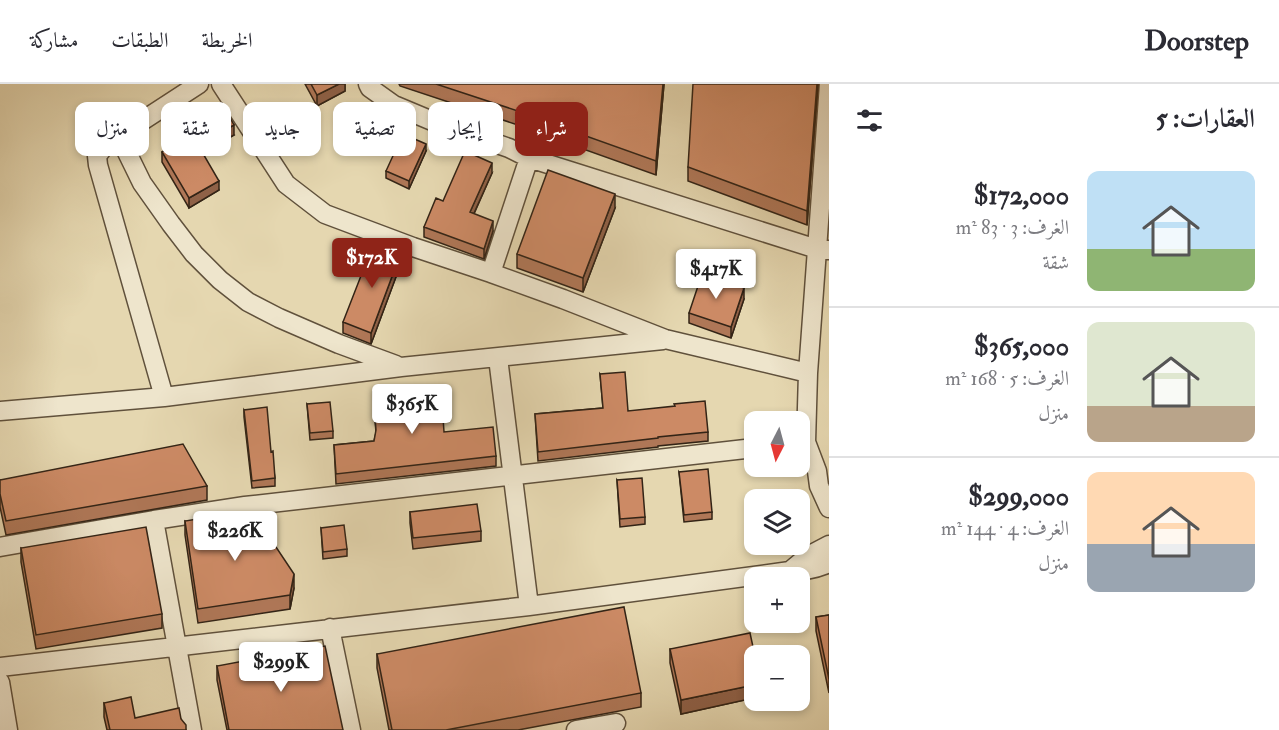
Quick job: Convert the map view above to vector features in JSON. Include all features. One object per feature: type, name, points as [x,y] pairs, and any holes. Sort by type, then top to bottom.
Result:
[{"type":"street","points":[[149,116],[199,84]]},
{"type":"street","points":[[221,84],[286,184],[325,214],[563,299],[665,339],[808,373]]},
{"type":"street","points":[[368,84],[370,88],[394,105],[437,123],[509,148],[529,158],[823,249]]},
{"type":"street","points":[[805,411],[823,249],[829,84]]},
{"type":"street","points":[[97,156],[164,397]]},
{"type":"street","points":[[129,156],[142,183],[194,254],[220,280],[248,302],[339,344],[401,367]]},
{"type":"street","points":[[491,273],[529,158]]},
{"type":"street","points":[[0,411],[164,397],[401,367],[665,339]]},
{"type":"street","points":[[498,358],[529,606]]},
{"type":"street","points":[[0,547],[245,506],[744,449]]},
{"type":"street","points":[[810,455],[823,476],[819,486],[829,508]]},
{"type":"street","points":[[154,520],[192,730]]},
{"type":"street","points":[[795,567],[808,556],[829,545]]},
{"type":"street","points":[[810,570],[829,563]]},
{"type":"street","points":[[0,667],[529,606],[744,577]]},
{"type":"street","points":[[330,628],[351,730]]},
{"type":"street","points":[[0,682],[8,730]]},
{"type":"street","points":[[576,730],[616,723]]},
{"type":"building","points":[[311,84],[339,84],[317,95]]},
{"type":"building","points":[[436,84],[663,84],[656,161],[588,137],[588,102],[515,102],[515,110],[503,106],[503,102],[491,102]]},
{"type":"building","points":[[693,84],[817,84],[807,211],[688,167]]},
{"type":"building","points":[[416,140],[426,144],[409,181],[386,171],[393,156],[416,156]]},
{"type":"building","points":[[164,156],[204,156],[219,181],[189,198]]},
{"type":"building","points":[[463,156],[476,156],[492,163],[470,212],[493,221],[484,249],[424,227],[436,198],[443,201]]},
{"type":"building","points":[[548,170],[615,194],[583,278],[517,254]]},
{"type":"building","points":[[373,245],[400,255],[371,333],[343,322]]},
{"type":"building","points":[[702,274],[744,288],[731,327],[689,313]]},
{"type":"building","points":[[625,372],[628,411],[705,401],[708,432],[538,452],[535,414],[603,408],[600,374]]},
{"type":"building","points":[[441,388],[444,432],[493,427],[496,456],[336,474],[334,445],[374,441],[376,430],[373,392]]},
{"type":"building","points":[[330,402],[333,431],[310,433],[307,404]]},
{"type":"building","points":[[267,407],[275,478],[252,481],[244,410]]},
{"type":"building","points":[[183,444],[207,486],[6,521],[0,494],[0,480]]},
{"type":"building","points":[[708,469],[712,512],[684,515],[679,472]]},
{"type":"building","points":[[642,478],[645,517],[620,519],[617,480]]},
{"type":"building","points":[[477,504],[481,531],[413,538],[410,512]]},
{"type":"building","points":[[239,512],[270,538],[294,574],[290,595],[198,609],[185,521]]},
{"type":"building","points":[[344,525],[347,549],[323,552],[321,528]]},
{"type":"building","points":[[146,527],[162,614],[36,635],[21,548]]},
{"type":"building","points":[[624,607],[641,693],[446,730],[392,730],[377,654]]},
{"type":"building","points":[[829,615],[829,679],[816,617]]},
{"type":"building","points":[[750,633],[753,645],[744,645],[744,687],[681,700],[670,649]]},
{"type":"building","points":[[325,646],[343,730],[229,730],[217,666]]},
{"type":"building","points":[[131,697],[135,718],[179,708],[186,730],[110,730],[104,703]]}]
